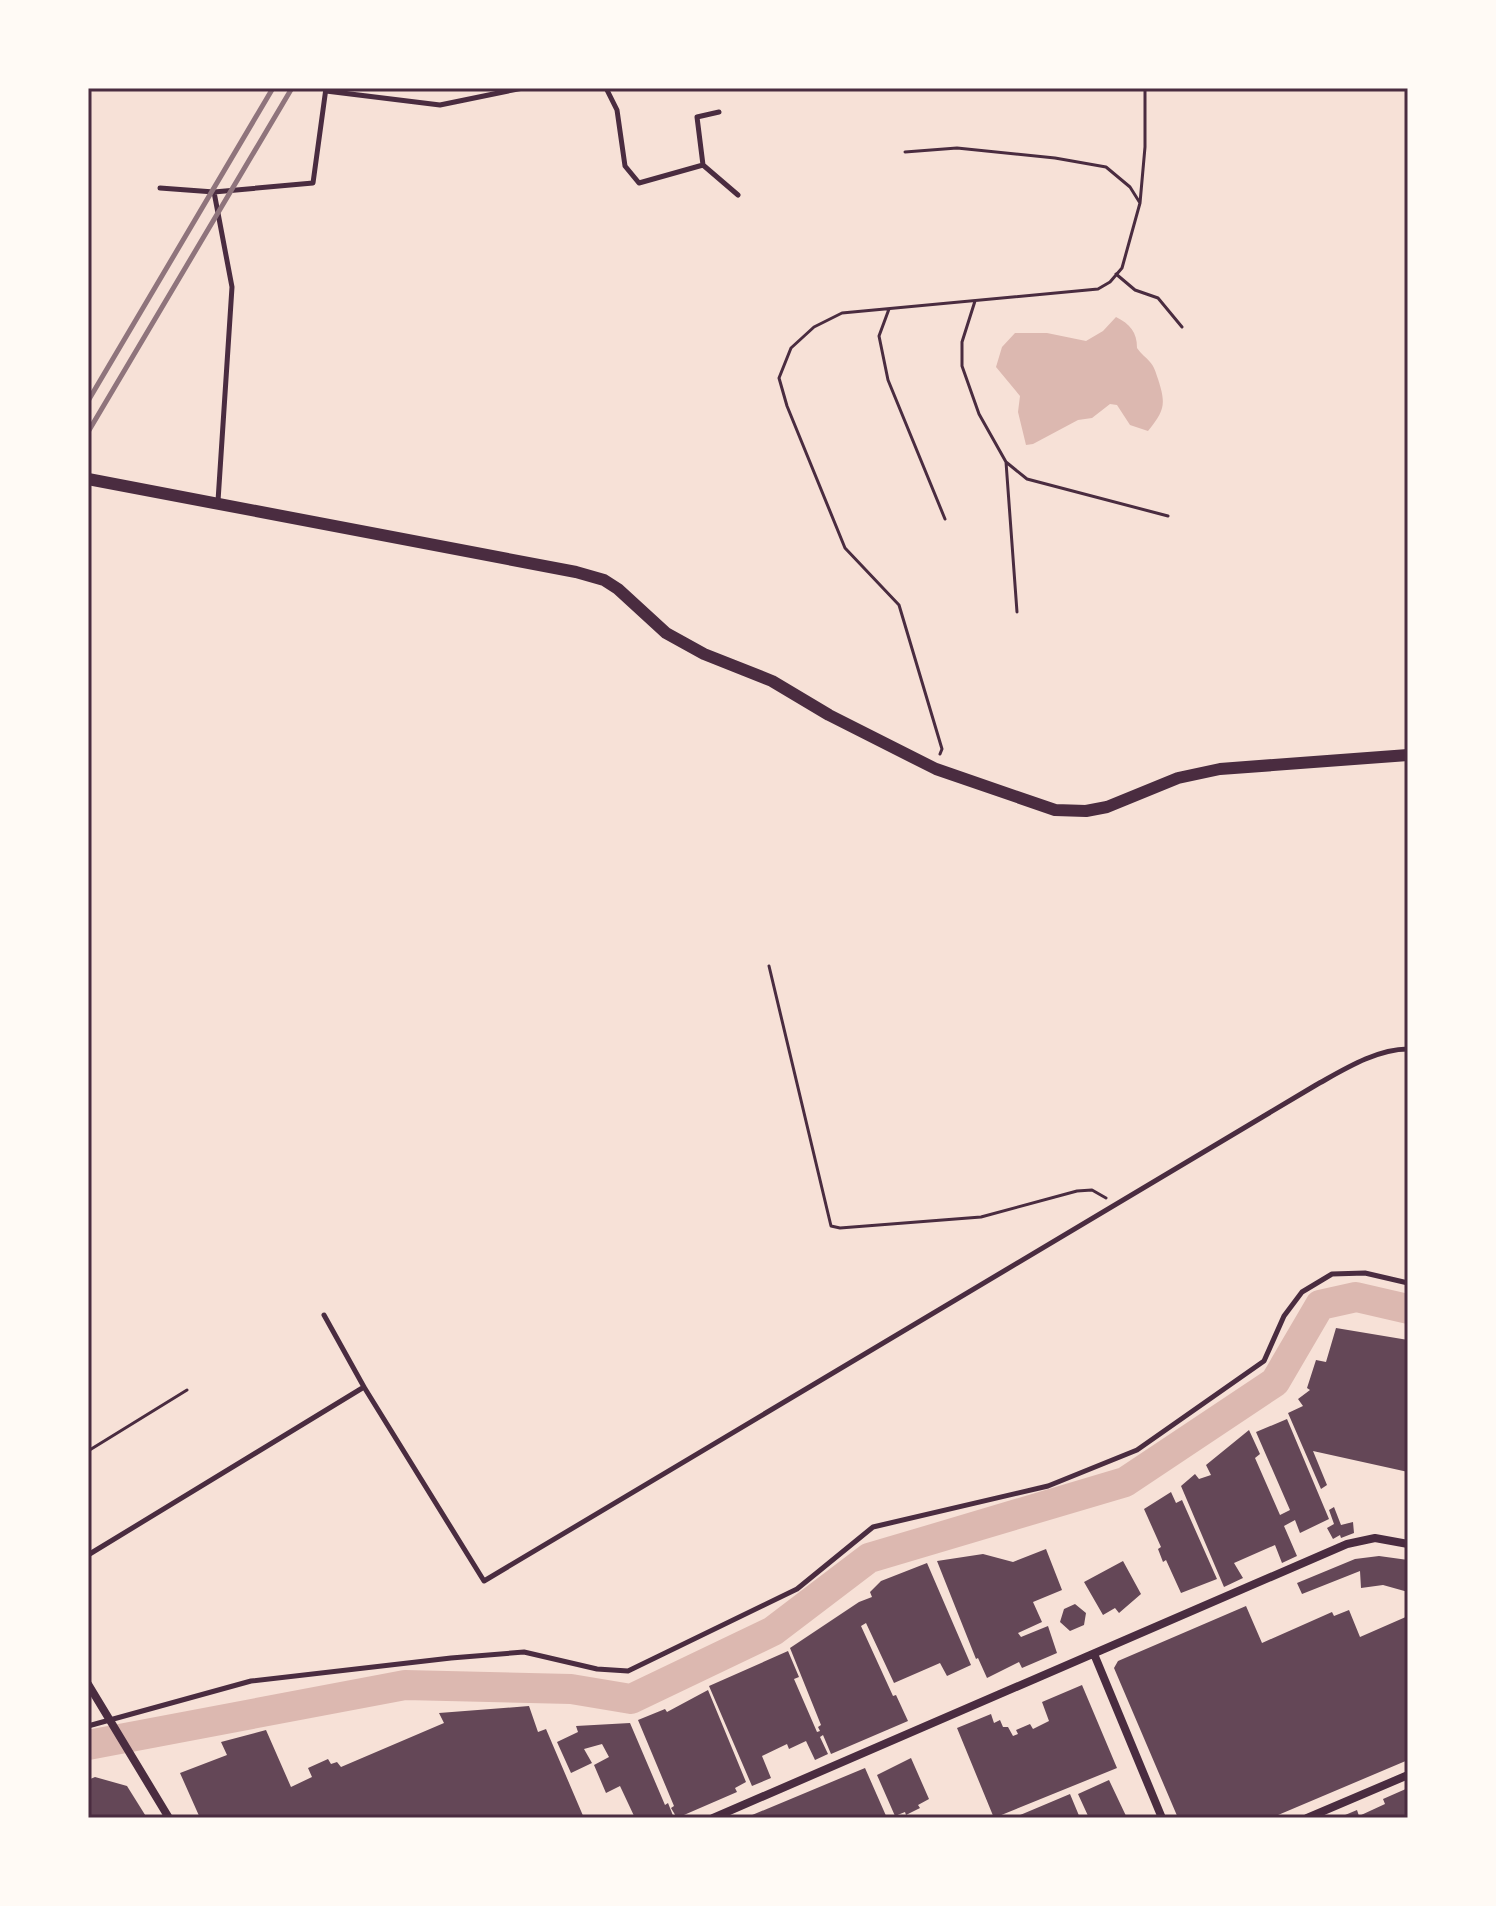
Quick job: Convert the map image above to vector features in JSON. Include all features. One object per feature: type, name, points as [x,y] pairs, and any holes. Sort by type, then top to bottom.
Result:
[{"type":"street","points":[[88,479],[576,572],[604,580],[639,606],[666,633],[704,654],[772,681],[829,715],[936,769],[1055,810],[1086,811],[1107,807],[1178,778],[1220,769],[1408,755]]},
{"type":"street","points":[[713,1818],[1347,1544],[1375,1538],[1408,1544]]},
{"type":"street","points":[[1094,1654],[1162,1818]]},
{"type":"street","points":[[88,1684],[169,1818]]},
{"type":"street","points":[[1307,1818],[1408,1775]]},
{"type":"lane","points":[[160,188],[214,192],[313,183],[326,89],[440,105],[523,88]]},
{"type":"lane","points":[[606,88],[617,110],[625,166],[639,183],[703,165]]},
{"type":"lane","points":[[719,112],[697,117],[703,165],[738,195]]},
{"type":"lane","points":[[214,192],[232,287],[217,505]]},
{"type":"lane","points":[[324,1315],[364,1387],[484,1581],[1326,1079],[1359,1062],[1408,1049]]},
{"type":"lane","points":[[88,1726],[251,1681],[451,1658],[524,1652],[597,1669],[628,1671],[797,1589],[873,1527],[1048,1486],[1137,1450],[1264,1361],[1284,1316],[1302,1292],[1332,1274],[1365,1273],[1408,1283]]},
{"type":"lane","points":[[88,1555],[364,1387]]},
{"type":"path","points":[[936,769],[942,749],[899,605],[845,548],[787,406],[779,378],[791,348],[814,327],[842,313],[1098,289],[1122,268],[1140,203],[1145,147],[1145,88]]},
{"type":"path","points":[[905,152],[957,148],[1055,158],[1106,167],[1130,187],[1140,203]]},
{"type":"path","points":[[1116,274],[1135,290],[1158,298],[1182,327]]},
{"type":"path","points":[[975,301],[962,342],[962,366],[979,414],[1006,462],[1027,479],[1168,516]]},
{"type":"path","points":[[889,309],[879,336],[888,380],[945,519]]},
{"type":"path","points":[[1006,462],[1017,612]]},
{"type":"path","points":[[769,966],[831,1226],[840,1228],[981,1217],[1077,1191],[1092,1190],[1115,1204]]},
{"type":"path","points":[[88,1451],[187,1390]]},
{"type":"shaded area","points":[[1116,317],[1132,329],[1137,348],[1151,364],[1161,388],[1161,412],[1154,424],[1148,431],[1130,425],[1117,405],[1110,404],[1092,418],[1078,420],[1026,445],[1018,412],[1020,396],[996,367],[1002,347],[1015,333],[1047,333],[1086,341],[1103,331]]},
{"type":"building","points":[[1336,1328],[1408,1340],[1408,1472],[1313,1451],[1327,1485],[1321,1489],[1288,1413],[1303,1406],[1298,1399],[1310,1390],[1307,1388],[1316,1360],[1326,1362]]},
{"type":"building","points":[[1287,1419],[1329,1519],[1300,1533],[1295,1520],[1284,1526],[1297,1556],[1282,1563],[1275,1545],[1234,1563],[1243,1578],[1224,1587],[1181,1486],[1195,1474],[1199,1479],[1211,1475],[1206,1465],[1249,1430],[1260,1454],[1255,1458],[1280,1515],[1290,1510],[1256,1432]]},
{"type":"building","points":[[1171,1492],[1176,1503],[1182,1500],[1217,1579],[1181,1593],[1166,1560],[1163,1562],[1158,1549],[1161,1547],[1144,1509]]},
{"type":"building","points":[[1334,1507],[1341,1525],[1353,1522],[1354,1533],[1333,1539],[1327,1528],[1334,1524],[1329,1510]]},
{"type":"building","points":[[1046,1549],[1062,1590],[1033,1602],[1042,1622],[1018,1633],[1021,1637],[1048,1626],[1057,1653],[1022,1668],[1019,1662],[987,1678],[976,1659],[937,1561],[983,1554],[1013,1562]]},
{"type":"building","points":[[1379,1556],[1408,1560],[1408,1592],[1383,1585],[1361,1588],[1360,1571],[1302,1594],[1297,1583],[1355,1559]]},
{"type":"building","points":[[1123,1561],[1141,1594],[1119,1613],[1115,1608],[1103,1615],[1084,1582]]},
{"type":"building","points":[[927,1563],[971,1665],[947,1676],[940,1663],[894,1683],[866,1623],[861,1626],[908,1721],[831,1754],[823,1735],[820,1737],[828,1754],[815,1760],[806,1741],[789,1749],[787,1744],[762,1756],[771,1778],[752,1786],[709,1686],[788,1651],[799,1677],[794,1679],[817,1732],[820,1731],[818,1727],[821,1725],[790,1648],[859,1602],[872,1597],[870,1592],[881,1581]]},
{"type":"building","points":[[1075,1604],[1086,1613],[1084,1625],[1070,1631],[1060,1622],[1064,1609]]},
{"type":"building","points":[[1246,1606],[1262,1643],[1332,1612],[1334,1616],[1349,1610],[1360,1637],[1408,1616],[1408,1760],[1271,1818],[1178,1818],[1114,1668],[1118,1661]]},
{"type":"building","points":[[1082,1685],[1117,1768],[994,1818],[957,1728],[991,1714],[994,1723],[1000,1720],[1013,1736],[1018,1734],[1016,1730],[1030,1724],[1033,1729],[1049,1721],[1042,1702]]},
{"type":"building","points":[[708,1690],[746,1782],[735,1788],[737,1792],[677,1818],[638,1720],[665,1709],[667,1712]]},
{"type":"building","points":[[529,1706],[538,1732],[546,1729],[584,1818],[200,1818],[180,1773],[227,1755],[221,1742],[266,1730],[291,1787],[312,1777],[308,1768],[328,1759],[331,1764],[337,1762],[341,1767],[444,1723],[439,1713]]},
{"type":"building","points":[[630,1723],[665,1805],[668,1803],[674,1818],[635,1818],[620,1786],[606,1793],[594,1765],[609,1757],[602,1744],[584,1749],[592,1763],[571,1773],[557,1742],[578,1732],[576,1726]]},
{"type":"building","points":[[911,1758],[929,1799],[906,1815],[905,1812],[895,1816],[877,1775]]},
{"type":"building","points":[[865,1768],[887,1818],[745,1818]]},
{"type":"building","points":[[95,1777],[127,1786],[147,1818],[88,1818],[88,1780]]},
{"type":"building","points":[[1109,1780],[1127,1818],[1089,1818],[1078,1794]]},
{"type":"building","points":[[1408,1788],[1408,1818],[1338,1818],[1357,1810],[1359,1816],[1385,1804],[1383,1799]]},
{"type":"building","points":[[1070,1794],[1080,1818],[1013,1818]]},
{"type":"waterway","points":[[88,1745],[405,1685],[571,1689],[631,1699],[773,1631],[869,1558],[1125,1482],[1275,1382],[1320,1305],[1356,1297],[1408,1309]]},
{"type":"railway","points":[[88,401],[273,88]]},
{"type":"railway","points":[[88,432],[292,88]]}]
